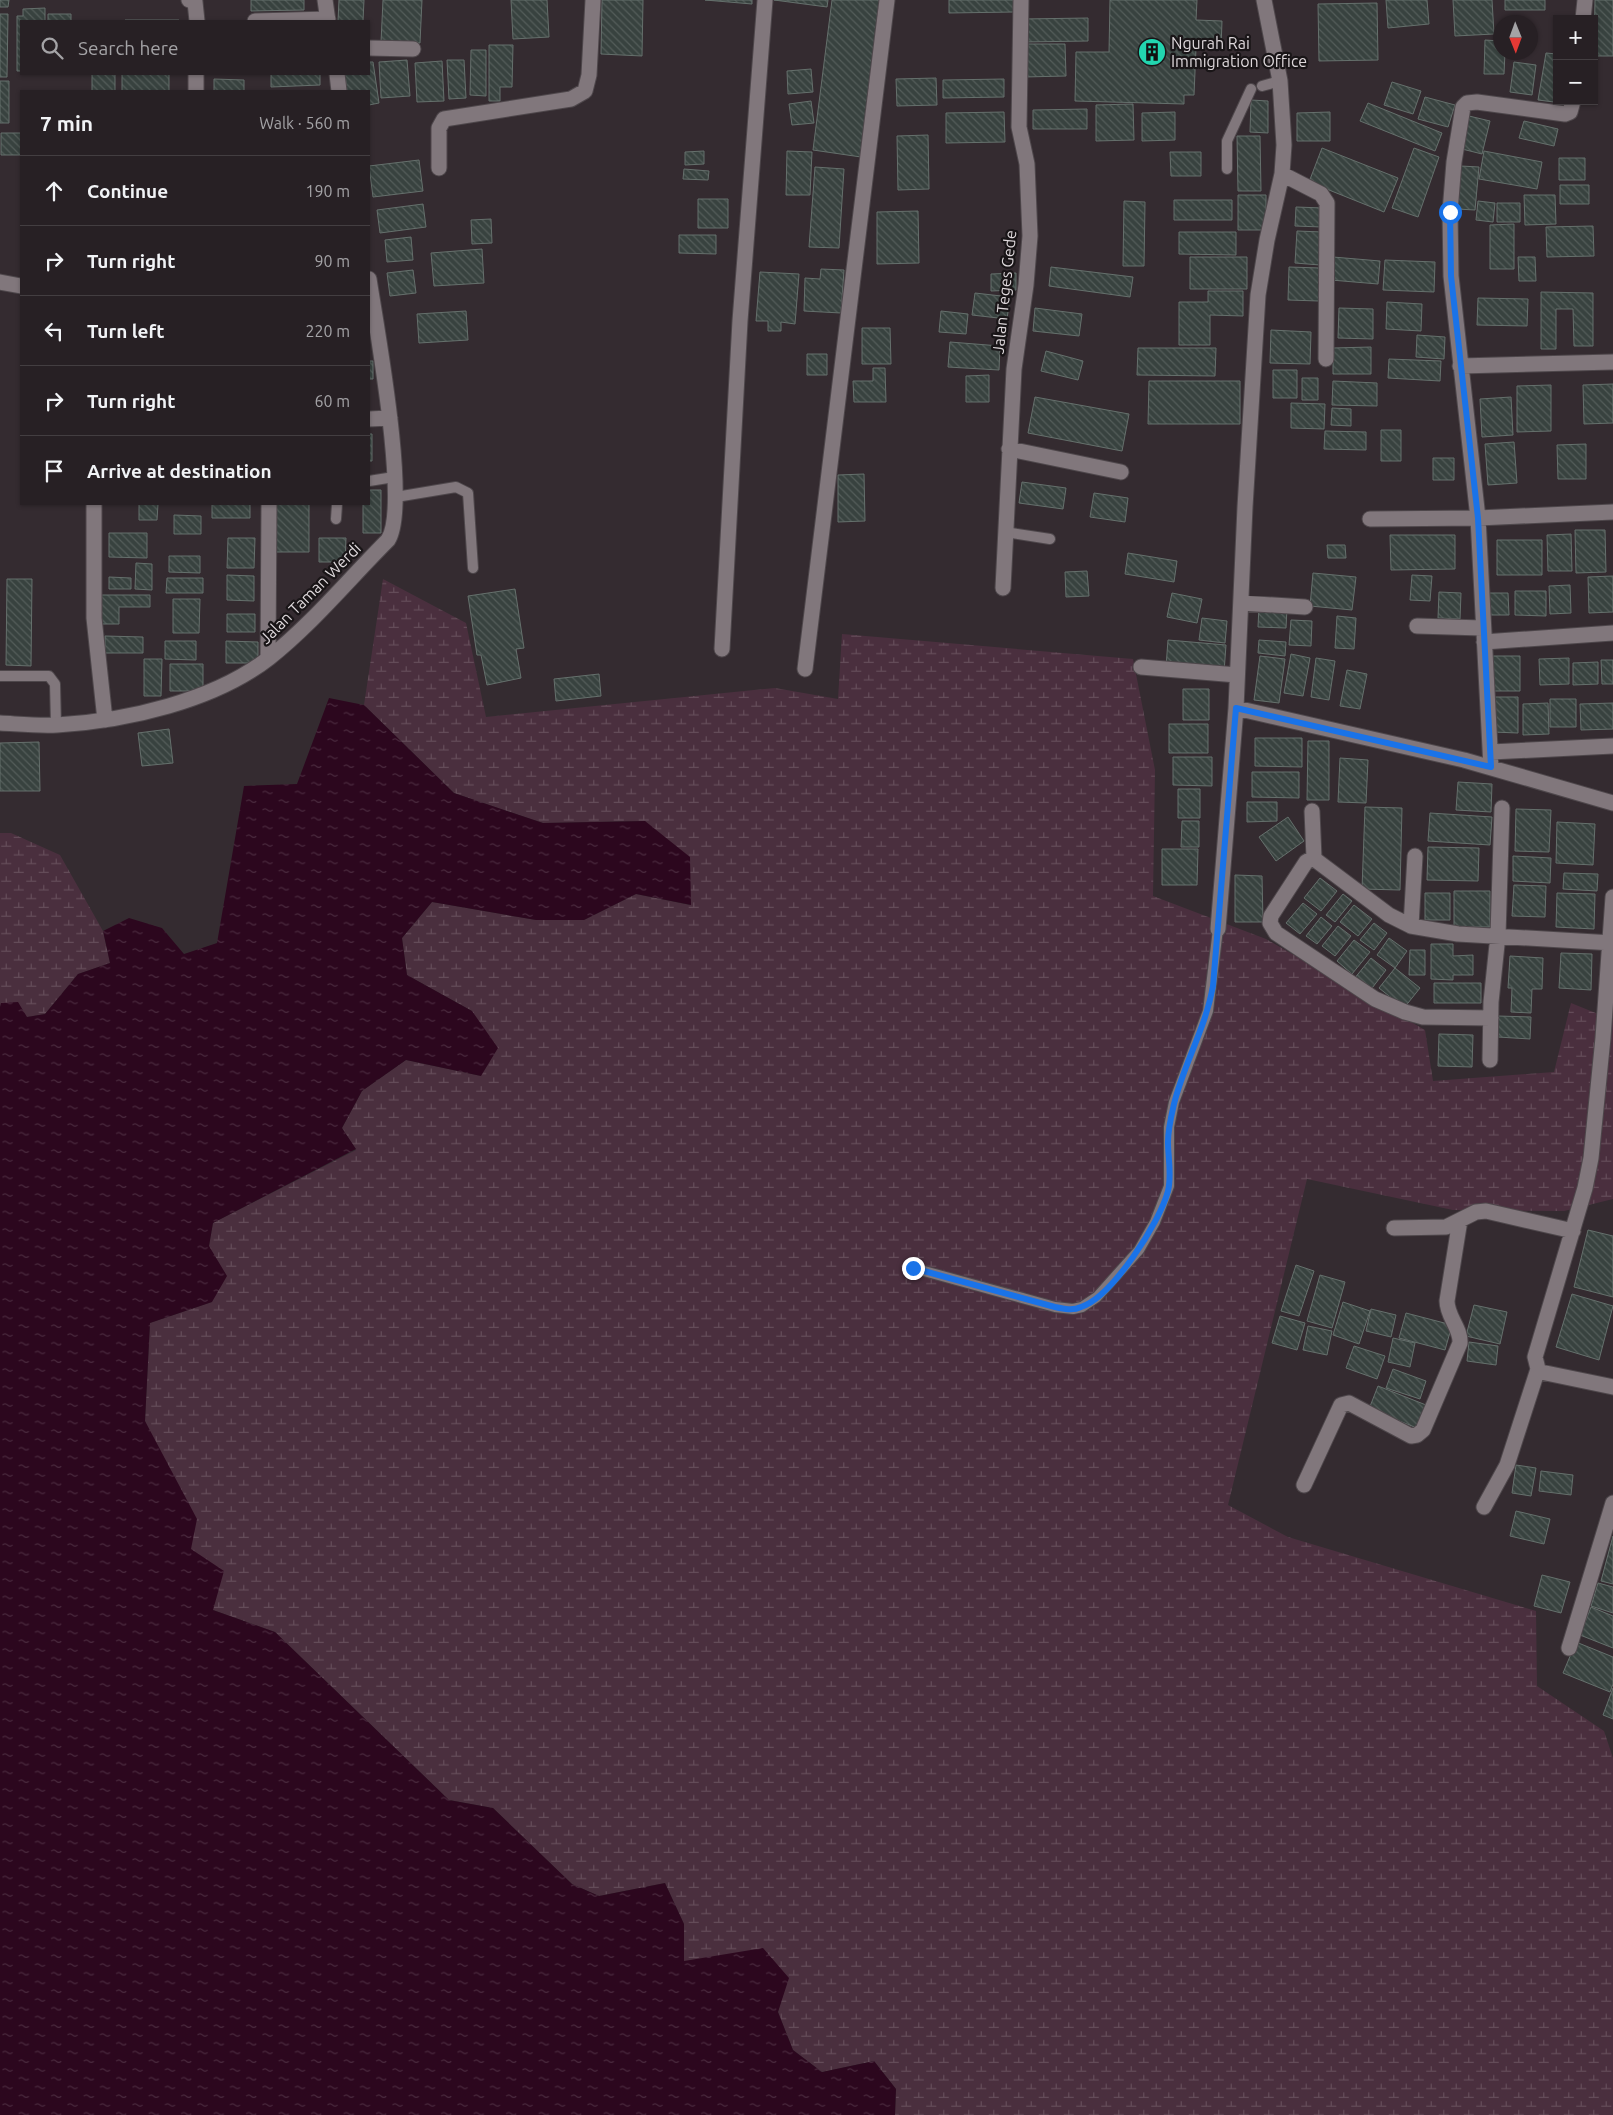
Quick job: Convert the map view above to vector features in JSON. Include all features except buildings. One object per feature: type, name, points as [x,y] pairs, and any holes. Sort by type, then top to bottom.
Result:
[{"type":"street","points":[[189,0],[195,2],[197,20]]},
{"type":"street","points":[[325,0],[328,20]]},
{"type":"street","points":[[439,168],[439,128],[444,119],[571,99],[585,91],[589,75],[593,0]]},
{"type":"street","points":[[722,649],[740,321],[765,0]]},
{"type":"street","points":[[805,669],[887,0]]},
{"type":"street","name":"Jalan Teges Gede","points":[[1003,588],[1014,369],[1026,285],[1030,236],[1027,164],[1020,127],[1021,0]]},
{"type":"street","points":[[1218,929],[1236,708],[1258,295],[1267,240],[1282,174],[1284,144],[1280,81],[1264,0]]},
{"type":"street","points":[[1583,15],[1585,0]]},
{"type":"street","points":[[370,48],[413,49]]},
{"type":"street","points":[[196,75],[196,90]]},
{"type":"street","points":[[337,75],[339,90]]},
{"type":"street","points":[[1491,767],[1478,518],[1451,276],[1450,212],[1454,162],[1463,106],[1467,103],[1477,102],[1565,114],[1570,112],[1572,105]]},
{"type":"street","points":[[1282,174],[1320,194],[1327,203],[1326,359]]},
{"type":"street","points":[[0,282],[20,286]]},
{"type":"street","name":"Jalan Taman Werdi","points":[[0,723],[56,725],[105,720],[194,699],[235,680],[268,658],[302,628],[388,540],[393,529],[396,497],[390,418],[370,286]]},
{"type":"street","points":[[1460,366],[1613,362]]},
{"type":"street","points":[[370,418],[390,418]]},
{"type":"street","points":[[1009,450],[1121,472]]},
{"type":"street","points":[[94,505],[94,618],[105,720]]},
{"type":"street","points":[[268,658],[269,505]]},
{"type":"street","points":[[1370,518],[1478,518],[1613,512]]},
{"type":"street","points":[[1241,603],[1305,607]]},
{"type":"street","points":[[1417,626],[1483,635],[1613,633]]},
{"type":"street","points":[[1140,667],[1237,675]]},
{"type":"street","points":[[1236,708],[1491,767],[1613,802]]},
{"type":"street","points":[[1491,752],[1613,746]]},
{"type":"street","points":[[1490,1060],[1491,1018],[1498,935],[1502,808]]},
{"type":"street","points":[[1312,811],[1314,858],[1389,916],[1411,926],[1458,934],[1611,943]]},
{"type":"street","points":[[1411,926],[1415,856]]},
{"type":"street","points":[[1314,858],[1306,862],[1271,916],[1271,927],[1276,933],[1375,999],[1405,1012],[1423,1017],[1491,1018]]},
{"type":"street","points":[[1613,897],[1603,1038],[1593,1137],[1585,1188],[1536,1350],[1535,1363],[1538,1369],[1562,1378],[1613,1388]]},
{"type":"street","points":[[1394,1228],[1441,1228],[1450,1226],[1481,1211],[1495,1212],[1573,1231]]},
{"type":"street","points":[[1304,1485],[1341,1405],[1349,1403],[1411,1436],[1417,1435],[1423,1430],[1460,1343],[1460,1334],[1447,1311],[1447,1301],[1460,1220]]},
{"type":"street","points":[[1484,1507],[1507,1465],[1538,1369]]},
{"type":"street","points":[[1569,1648],[1613,1503]]},
{"type":"lane","points":[[1262,86],[1280,81]]},
{"type":"lane","points":[[1227,169],[1227,141],[1251,89]]},
{"type":"lane","points":[[370,481],[394,477]]},
{"type":"lane","points":[[396,497],[456,488],[468,494],[473,568]]},
{"type":"lane","points":[[336,520],[337,505]]},
{"type":"lane","points":[[1005,532],[1050,539]]},
{"type":"lane","points":[[0,676],[49,676],[53,679],[56,684],[56,725]]},
{"type":"lane","points":[[913,1268],[1055,1307],[1073,1309],[1090,1303],[1124,1267],[1156,1222],[1168,1192],[1170,1121],[1178,1088],[1208,1011],[1218,929]]},
{"type":"green space","points":[[383,579],[466,623],[486,717],[775,688],[838,699],[842,634],[1133,659],[1155,770],[1153,896],[1266,939],[1425,1030],[1433,1081],[1554,1072],[1571,1003],[1613,1020],[1613,1199],[1564,1211],[1453,1210],[1307,1179],[1228,1505],[1288,1537],[1536,1611],[1537,1686],[1604,1731],[1613,1758],[1613,2115],[895,2115],[896,2089],[874,2061],[822,2072],[793,2050],[778,2012],[788,1978],[684,1961],[684,1924],[665,1883],[599,1896],[572,1884],[493,1808],[449,1800],[275,1632],[213,1610],[145,1421],[150,1323],[212,1302],[209,1246],[213,1223],[356,1150],[342,1128],[362,1091],[406,1060],[481,1076],[472,1011],[407,975],[402,938],[432,902],[536,920],[584,920],[636,894],[690,905],[645,821],[543,823],[454,793],[364,705]]},
{"type":"green space","points":[[0,833],[11,833],[60,855],[103,931],[110,963],[78,974],[45,1014],[27,1017],[2,1003],[0,1007]]},
{"type":"water","points":[[329,698],[364,705],[454,793],[543,823],[645,821],[690,857],[691,905],[636,894],[584,920],[536,920],[432,902],[402,938],[407,975],[472,1011],[498,1048],[481,1076],[406,1060],[362,1091],[342,1128],[356,1149],[213,1223],[209,1246],[227,1276],[212,1302],[150,1323],[145,1421],[197,1519],[191,1549],[224,1571],[213,1610],[275,1632],[449,1800],[493,1808],[572,1884],[599,1896],[665,1883],[684,1924],[684,1961],[763,1948],[789,1978],[778,2012],[793,2050],[822,2072],[874,2061],[896,2089],[895,2115],[0,2115],[0,1007],[1,1003],[18,1002],[27,1017],[45,1014],[78,974],[110,963],[103,931],[129,918],[162,928],[184,954],[217,943],[244,786],[297,784]]},
{"type":"place","name":"Ngurah Rai Immigration Office","points":[[1152,52]]},
{"type":"route","points":[[913,1268],[1055,1307],[1073,1309],[1090,1303],[1097,1297],[1139,1250],[1156,1222],[1169,1186],[1168,1143],[1174,1102],[1201,1034],[1213,986],[1236,708],[1491,767],[1482,628],[1478,518],[1451,276],[1450,212]]}]
